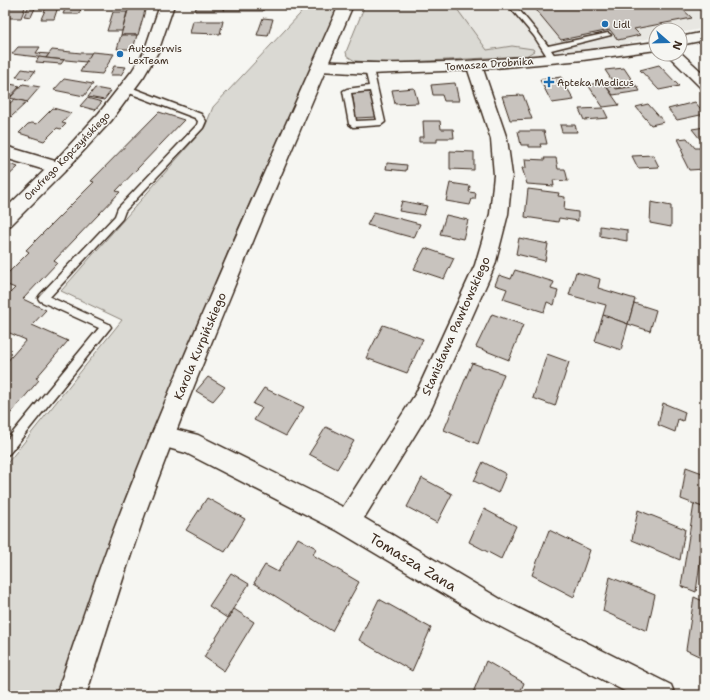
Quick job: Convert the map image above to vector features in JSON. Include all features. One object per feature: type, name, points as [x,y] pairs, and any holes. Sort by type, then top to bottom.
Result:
[{"type":"street","name":"Onufrego Kopczyńskiego","points":[[5,220],[58,168],[105,117],[127,89],[151,52],[159,34],[167,5]]},
{"type":"street","name":"Karola Kurpińskiego","points":[[71,695],[142,490],[162,437],[346,5]]},
{"type":"street","points":[[688,39],[705,36]]},
{"type":"street","name":"Tomasza Drobnika","points":[[320,66],[369,70],[474,65],[550,54],[648,47]]},
{"type":"street","points":[[682,62],[705,84]]},
{"type":"street","name":"Stanisława Pawłowskiego","points":[[347,522],[424,400],[485,265],[499,214],[503,175],[499,139],[474,65]]},
{"type":"street","points":[[5,152],[58,168]]},
{"type":"street","name":"Tomasza Zana","points":[[162,437],[190,443],[347,522],[492,609],[661,695]]},
{"type":"lane","points":[[511,5],[550,54],[608,35]]},
{"type":"lane","points":[[369,70],[381,122],[353,124],[347,91],[373,88]]},
{"type":"lane","points":[[5,450],[106,327],[43,298],[119,217],[121,210],[200,126],[202,121],[198,116],[127,89]]},
{"type":"shaded area","points":[[304,5],[339,5],[233,240],[130,487],[56,695],[5,695],[5,466],[122,320],[61,291],[205,127],[213,107],[300,14]]},
{"type":"shaded area","points":[[365,5],[454,5],[487,50],[512,46],[533,49],[534,51],[526,56],[387,63],[355,61],[347,56],[346,52]]},
{"type":"shaded area","points":[[435,5],[705,5],[705,28],[688,31],[688,22],[648,22],[648,39],[619,45],[548,54],[473,59]]},
{"type":"building","points":[[9,5],[26,5],[21,18],[7,18],[5,23],[5,8]]},
{"type":"building","points":[[197,5],[225,5],[224,11],[195,11]]},
{"type":"building","points":[[225,5],[264,5],[263,11],[224,11]]},
{"type":"building","name":"Lidl","points":[[532,5],[678,5],[692,18],[671,22],[648,22],[648,26],[634,29],[640,35],[618,40],[610,30],[561,40]]},
{"type":"building","points":[[29,6],[36,6],[31,17],[24,16]]},
{"type":"building","points":[[58,7],[54,19],[41,19],[46,8]]},
{"type":"building","points":[[66,7],[82,7],[79,14],[63,14]]},
{"type":"building","points":[[129,7],[146,7],[138,35],[121,35]]},
{"type":"building","points":[[113,12],[127,12],[122,31],[107,31]]},
{"type":"building","points":[[263,18],[273,19],[268,36],[257,35]]},
{"type":"building","points":[[193,21],[223,21],[220,34],[190,33]]},
{"type":"building","points":[[121,35],[137,35],[133,49],[117,49]]},
{"type":"building","points":[[18,47],[40,47],[36,53],[49,54],[46,58],[12,54]]},
{"type":"building","points":[[52,50],[92,53],[86,62],[46,58]]},
{"type":"building","points":[[92,52],[114,54],[102,74],[80,72]]},
{"type":"building","points":[[39,57],[64,60],[61,64],[36,62]]},
{"type":"building","points":[[659,65],[679,86],[659,90],[640,70]]},
{"type":"building","points":[[114,66],[126,67],[121,75],[110,75]]},
{"type":"building","points":[[624,68],[636,86],[617,88],[605,70]]},
{"type":"building","points":[[22,69],[35,71],[29,79],[16,77]]},
{"type":"building","points":[[561,77],[574,100],[552,103],[540,80]]},
{"type":"building","points":[[64,79],[93,84],[84,96],[54,90]]},
{"type":"building","points":[[603,82],[619,105],[603,107],[588,85]]},
{"type":"building","points":[[455,83],[459,101],[444,101],[442,95],[433,95],[431,85]]},
{"type":"building","points":[[10,84],[20,86],[11,96],[5,94],[5,90]]},
{"type":"building","points":[[23,84],[40,87],[27,102],[10,98]]},
{"type":"building","points":[[614,86],[616,89],[637,86],[640,91],[613,95],[607,87]]},
{"type":"building","points":[[95,88],[111,91],[104,100],[88,97]]},
{"type":"building","points":[[414,88],[418,103],[395,104],[392,90]]},
{"type":"building","points":[[371,92],[376,117],[356,118],[352,93]]},
{"type":"building","points":[[523,95],[532,119],[510,120],[502,96]]},
{"type":"building","points":[[87,98],[102,102],[95,110],[80,106]]},
{"type":"building","points":[[15,99],[27,102],[11,117],[5,115],[5,107]]},
{"type":"building","points":[[695,102],[705,114],[677,120],[668,109]]},
{"type":"building","points":[[648,104],[664,122],[651,125],[636,107]]},
{"type":"building","points":[[53,108],[71,113],[62,123],[66,124],[61,129],[57,128],[44,141],[19,133],[28,124],[37,124]]},
{"type":"building","points":[[603,108],[608,118],[584,120],[579,109]]},
{"type":"building","points":[[159,112],[184,120],[116,191],[120,192],[54,261],[57,263],[23,299],[46,310],[32,325],[68,341],[36,378],[39,380],[5,420],[5,370],[8,366],[5,364],[26,340],[5,331],[5,298],[15,288],[5,284],[5,276],[29,252],[26,250],[94,182],[91,181]]},
{"type":"building","points":[[423,121],[440,121],[441,129],[453,129],[454,138],[437,138],[437,142],[419,142],[419,137],[424,137]]},
{"type":"building","points":[[560,125],[575,125],[577,132],[562,132]]},
{"type":"building","points":[[705,127],[705,144],[704,144],[692,129]]},
{"type":"building","points":[[518,131],[544,131],[547,144],[540,144],[541,147],[521,145]]},
{"type":"building","points":[[687,138],[695,148],[705,148],[705,169],[689,170],[682,156],[684,156],[681,149],[683,149],[678,139]]},
{"type":"building","points":[[450,151],[474,152],[474,170],[450,169]]},
{"type":"building","points":[[653,155],[659,167],[638,168],[632,156]]},
{"type":"building","points":[[544,158],[556,158],[558,169],[565,169],[568,181],[553,180],[554,186],[527,184],[522,168],[526,168],[525,159],[545,160]]},
{"type":"building","points":[[5,162],[18,167],[5,179]]},
{"type":"building","points":[[387,163],[407,165],[406,171],[386,169]]},
{"type":"building","points":[[450,183],[470,186],[469,192],[476,193],[475,199],[472,199],[470,205],[446,201]]},
{"type":"building","points":[[528,189],[559,193],[558,196],[565,197],[564,210],[578,212],[578,221],[559,218],[558,222],[525,217]]},
{"type":"building","points":[[402,201],[427,206],[424,215],[399,211]]},
{"type":"building","points":[[651,202],[671,206],[671,227],[650,223]]},
{"type":"building","points":[[374,212],[420,224],[414,238],[367,225]]},
{"type":"building","points":[[446,215],[468,220],[463,239],[440,234]]},
{"type":"building","points":[[600,226],[627,230],[627,241],[600,236]]},
{"type":"building","points":[[519,238],[548,244],[545,261],[516,254]]},
{"type":"building","points":[[425,248],[454,258],[444,279],[414,269]]},
{"type":"building","points":[[515,270],[554,282],[551,289],[558,291],[554,305],[547,302],[544,312],[503,299],[507,289],[495,285],[499,275],[511,279]]},
{"type":"building","points":[[576,272],[600,279],[598,288],[635,299],[628,324],[603,315],[606,305],[569,295]]},
{"type":"building","points":[[634,303],[656,310],[650,331],[628,324]]},
{"type":"building","points":[[492,314],[523,325],[509,360],[476,347]]},
{"type":"building","points":[[603,315],[628,324],[621,350],[595,341]]},
{"type":"building","points":[[383,325],[423,339],[407,373],[366,358]]},
{"type":"building","points":[[547,354],[569,362],[555,406],[533,398]]},
{"type":"building","points":[[472,363],[504,374],[478,444],[444,430]]},
{"type":"building","points":[[208,377],[225,387],[213,401],[196,391]]},
{"type":"building","points":[[264,388],[304,407],[286,436],[254,420],[262,408],[253,404]]},
{"type":"building","points":[[663,403],[685,412],[683,421],[678,419],[675,432],[658,425]]},
{"type":"building","points":[[326,427],[354,441],[337,469],[309,454]]},
{"type":"building","points":[[483,462],[506,474],[498,493],[474,481]]},
{"type":"building","points":[[686,467],[705,474],[705,508],[681,499]]},
{"type":"building","points":[[422,478],[452,494],[437,523],[407,507]]},
{"type":"building","points":[[207,498],[245,519],[225,552],[186,530]]},
{"type":"building","points":[[694,504],[705,508],[705,542],[703,541],[696,592],[681,586]]},
{"type":"building","points":[[484,509],[516,526],[501,559],[469,542]]},
{"type":"building","points":[[638,510],[685,529],[680,560],[632,540]]},
{"type":"building","points":[[549,530],[590,550],[574,597],[532,575]]},
{"type":"building","points":[[298,538],[316,548],[313,555],[359,582],[332,631],[254,583],[265,565],[278,572]]},
{"type":"building","points":[[231,573],[249,584],[227,618],[209,606]]},
{"type":"building","points":[[610,577],[655,595],[647,631],[603,611]]},
{"type":"building","points":[[694,597],[705,602],[705,659],[686,650]]},
{"type":"building","points":[[379,599],[431,628],[412,671],[359,640]]},
{"type":"building","points":[[234,609],[254,622],[224,671],[204,657]]},
{"type":"building","points":[[486,661],[524,683],[519,695],[472,695]]},
{"type":"place","name":"Lidl","points":[[605,24]]},
{"type":"place","name":"Autoserwis LexTeam","points":[[120,54]]},
{"type":"place","name":"Apteka Medicus","points":[[549,82]]}]
